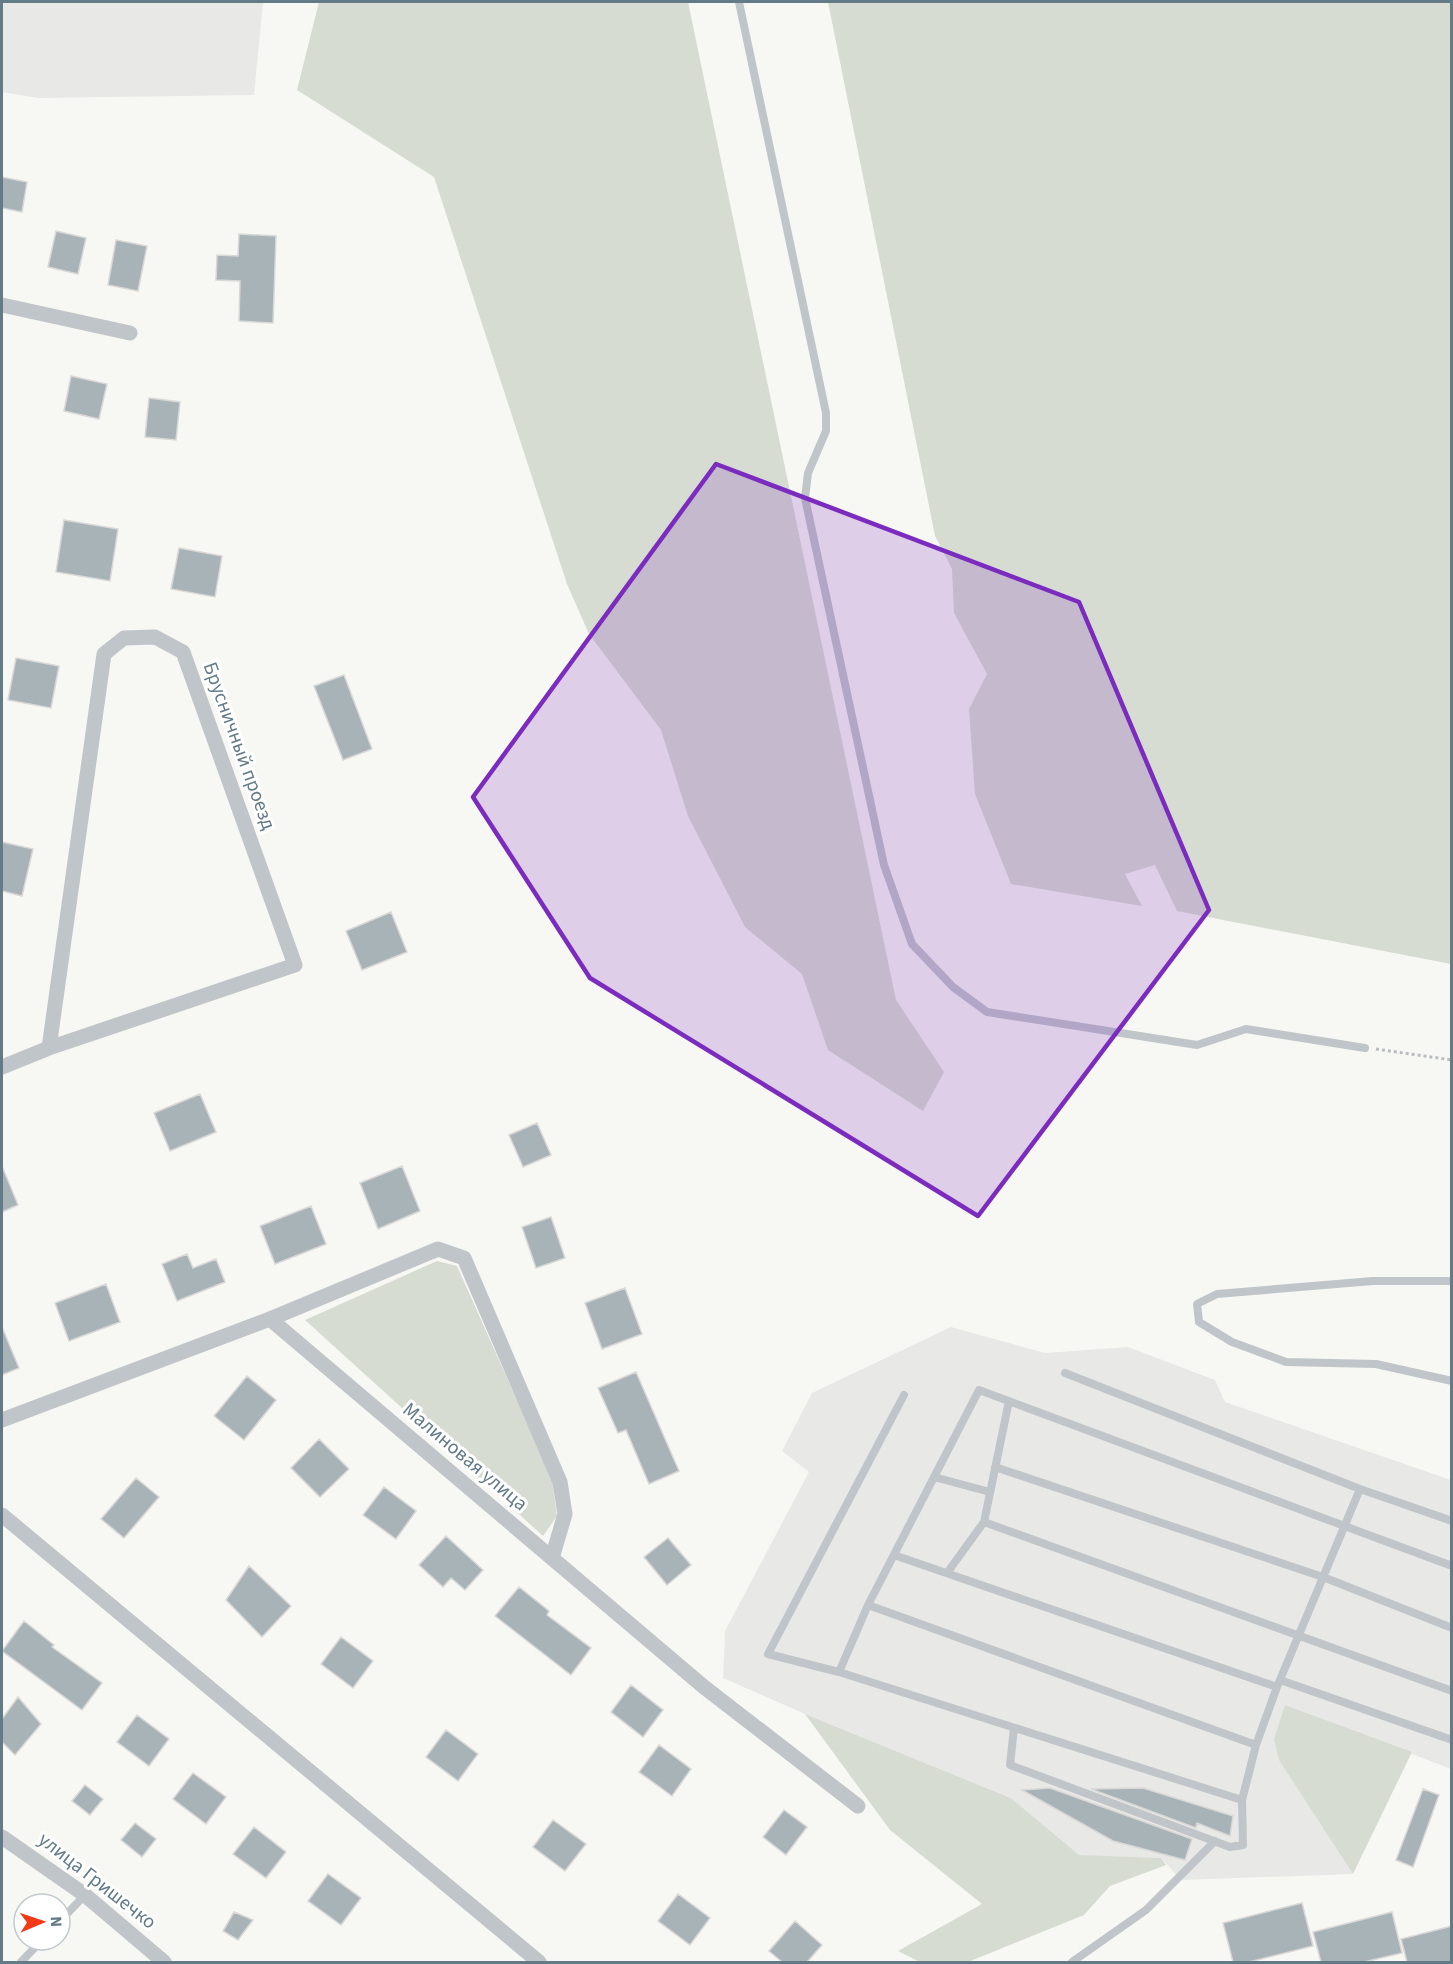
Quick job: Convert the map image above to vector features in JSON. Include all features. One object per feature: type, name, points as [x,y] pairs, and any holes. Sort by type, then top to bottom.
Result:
[{"type":"street","points":[[2,305],[130,333]]},
{"type":"street","name":"Брусничный проезд","points":[[2,1066],[295,965],[183,652],[155,638],[124,638],[104,654],[49,1048]]},
{"type":"street","points":[[2,1420],[270,1319],[438,1249],[464,1258],[560,1482],[565,1514],[552,1558]]},
{"type":"street","name":"Малиновая улица","points":[[270,1319],[704,1687],[858,1806]]},
{"type":"street","points":[[2,1515],[539,1962]]},
{"type":"street","name":"улица Гришечко","points":[[2,1837],[85,1895],[164,1962]]},
{"type":"lane","points":[[739,2],[826,413],[826,431],[808,473],[805,498],[884,865],[912,944],[953,987],[987,1012],[1197,1045],[1246,1029],[1365,1048]]},
{"type":"lane","points":[[1452,1281],[1373,1281],[1217,1294],[1197,1304],[1199,1322],[1232,1342],[1286,1362],[1376,1364],[1452,1381]]},
{"type":"lane","points":[[1065,1374],[1360,1489],[1452,1521]]},
{"type":"lane","points":[[840,1672],[868,1605],[979,1390],[1452,1566]]},
{"type":"lane","points":[[904,1395],[768,1654],[840,1672],[1242,1800]]},
{"type":"lane","points":[[947,1573],[984,1522],[1009,1401]]},
{"type":"lane","points":[[995,1467],[1323,1577],[1452,1628]]},
{"type":"lane","points":[[934,1477],[990,1492]]},
{"type":"lane","points":[[1014,1728],[1010,1765],[1230,1847],[1243,1845],[1242,1800],[1256,1745],[1278,1683],[1360,1489]]},
{"type":"lane","points":[[984,1522],[1452,1691]]},
{"type":"lane","points":[[894,1556],[1452,1740]]},
{"type":"lane","points":[[868,1605],[1256,1745]]},
{"type":"lane","points":[[1072,1962],[1146,1910],[1215,1841]]},
{"type":"lane","points":[[72,1909],[85,1895]]},
{"type":"path","points":[[1365,1048],[1452,1060]]},
{"type":"highlighted area","points":[[716,464],[1079,602],[1209,910],[978,1216],[590,978],[473,797]]},
{"type":"shaded area","points":[[2,2],[263,2],[254,95],[38,98],[2,92]]},
{"type":"shaded area","points":[[319,2],[688,2],[896,1000],[944,1072],[923,1111],[828,1050],[802,974],[745,927],[688,816],[661,730],[589,634],[567,584],[434,177],[297,90]]},
{"type":"shaded area","points":[[828,2],[1451,2],[1451,964],[1177,911],[1155,865],[1125,874],[1142,906],[1011,884],[975,794],[969,709],[987,674],[954,613],[952,569],[935,536]]},
{"type":"shaded area","points":[[437,1261],[457,1266],[552,1479],[557,1516],[543,1536],[305,1320]]},
{"type":"shaded area","points":[[951,1327],[1045,1353],[1128,1347],[1215,1380],[1225,1402],[1451,1480],[1451,1769],[1285,1705],[1344,1858],[1353,1874],[1181,1880],[1161,1858],[1079,1856],[1011,1798],[723,1678],[725,1631],[809,1472],[782,1451],[812,1393]]},
{"type":"shaded area","points":[[1285,1705],[1412,1752],[1353,1874],[1279,1760],[1274,1739]]},
{"type":"shaded area","points":[[805,1714],[1011,1798],[1079,1855],[1161,1858],[1166,1865],[1110,1886],[1084,1915],[968,1962],[920,1962],[898,1951],[982,1904],[890,1830]]},
{"type":"building","points":[[2,177],[27,182],[22,212],[2,208]]},
{"type":"building","points":[[56,231],[86,238],[78,274],[48,267]]},
{"type":"building","points":[[239,234],[276,236],[273,323],[239,321],[240,281],[216,280],[217,255],[238,256]]},
{"type":"building","points":[[116,240],[147,246],[138,291],[108,285]]},
{"type":"building","points":[[71,376],[107,384],[99,419],[64,411]]},
{"type":"building","points":[[149,398],[180,402],[176,440],[145,437]]},
{"type":"building","points":[[64,520],[118,529],[110,581],[56,572]]},
{"type":"building","points":[[179,548],[222,556],[215,597],[171,589]]},
{"type":"building","points":[[16,658],[59,666],[51,708],[8,700]]},
{"type":"building","points":[[344,675],[372,749],[343,760],[314,686]]},
{"type":"building","points":[[2,842],[33,849],[22,896],[2,891]]},
{"type":"building","points":[[391,912],[407,952],[362,970],[346,931]]},
{"type":"building","points":[[200,1094],[216,1132],[170,1151],[154,1113]]},
{"type":"building","points":[[537,1123],[551,1155],[523,1167],[509,1135]]},
{"type":"building","points":[[2,1166],[18,1205],[2,1212]]},
{"type":"building","points":[[402,1166],[420,1211],[378,1229],[360,1183]]},
{"type":"building","points":[[311,1206],[326,1244],[275,1264],[260,1226]]},
{"type":"building","points":[[551,1217],[565,1258],[536,1268],[522,1227]]},
{"type":"building","points":[[187,1254],[193,1268],[216,1259],[225,1282],[177,1301],[162,1264]]},
{"type":"building","points":[[106,1284],[120,1322],[69,1341],[55,1303]]},
{"type":"building","points":[[625,1288],[642,1334],[602,1349],[585,1303]]},
{"type":"building","points":[[2,1327],[19,1368],[2,1375]]},
{"type":"building","points":[[636,1372],[679,1471],[649,1484],[626,1430],[618,1433],[598,1388]]},
{"type":"building","points":[[247,1376],[276,1400],[244,1440],[214,1416]]},
{"type":"building","points":[[319,1439],[349,1469],[320,1497],[291,1468]]},
{"type":"building","points":[[136,1478],[159,1497],[124,1538],[101,1519]]},
{"type":"building","points":[[384,1487],[416,1511],[396,1539],[363,1515]]},
{"type":"building","points":[[446,1536],[483,1570],[465,1590],[451,1578],[443,1587],[419,1565]]},
{"type":"building","points":[[668,1538],[691,1565],[667,1585],[644,1557]]},
{"type":"building","points":[[249,1566],[291,1606],[262,1637],[226,1600]]},
{"type":"building","points":[[519,1587],[549,1611],[547,1615],[591,1648],[571,1675],[495,1616]]},
{"type":"building","points":[[24,1621],[54,1645],[52,1647],[102,1683],[82,1710],[2,1651]]},
{"type":"building","points":[[341,1637],[373,1661],[353,1688],[321,1664]]},
{"type":"building","points":[[631,1685],[663,1710],[643,1737],[611,1712]]},
{"type":"building","points":[[18,1697],[41,1724],[15,1755],[2,1742],[2,1719]]},
{"type":"building","points":[[137,1715],[169,1739],[149,1766],[117,1742]]},
{"type":"building","points":[[446,1730],[478,1754],[458,1781],[426,1757]]},
{"type":"building","points":[[659,1745],[691,1769],[672,1796],[639,1772]]},
{"type":"building","points":[[193,1773],[226,1797],[206,1824],[173,1799]]},
{"type":"building","points":[[85,1785],[103,1799],[90,1815],[72,1801]]},
{"type":"building","points":[[1050,1788],[1192,1839],[1185,1860],[1113,1841],[1022,1790]]},
{"type":"building","points":[[1143,1788],[1233,1816],[1230,1836],[1197,1823],[1196,1828],[1091,1789]]},
{"type":"building","points":[[1423,1789],[1439,1795],[1413,1867],[1396,1860]]},
{"type":"building","points":[[784,1810],[807,1827],[786,1855],[763,1837]]},
{"type":"building","points":[[553,1820],[586,1844],[565,1871],[533,1847]]},
{"type":"building","points":[[135,1823],[156,1839],[142,1857],[121,1840]]},
{"type":"building","points":[[254,1827],[286,1852],[266,1878],[233,1854]]},
{"type":"building","points":[[328,1874],[361,1898],[341,1925],[308,1901]]},
{"type":"building","points":[[678,1894],[710,1918],[690,1945],[658,1921]]},
{"type":"building","points":[[1302,1903],[1313,1946],[1249,1962],[1233,1962],[1223,1923]]},
{"type":"building","points":[[234,1912],[253,1920],[238,1940],[223,1931]]},
{"type":"building","points":[[1392,1912],[1402,1953],[1364,1962],[1321,1962],[1313,1932]]},
{"type":"building","points":[[795,1921],[822,1945],[807,1962],[782,1962],[769,1951]]},
{"type":"building","points":[[1452,1926],[1452,1962],[1407,1962],[1401,1939]]}]
